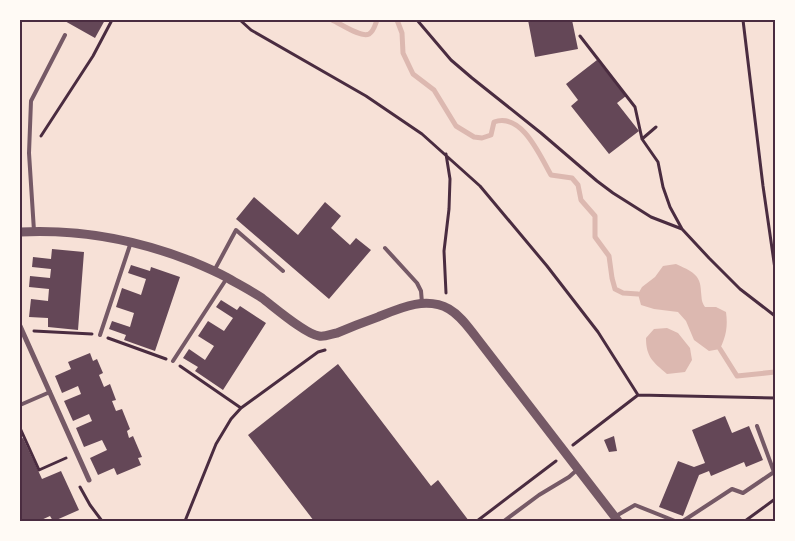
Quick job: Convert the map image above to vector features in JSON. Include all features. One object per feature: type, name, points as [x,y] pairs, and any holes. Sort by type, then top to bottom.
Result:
[{"type":"street","points":[[20,232],[81,232],[131,241],[171,253],[227,278],[260,297],[305,330],[318,336],[327,336],[406,306],[422,303],[448,308],[460,317],[617,519]]},
{"type":"street","points":[[21,328],[89,480]]},
{"type":"lane","points":[[34,231],[29,153],[31,101],[65,35]]},
{"type":"lane","points":[[214,271],[236,230],[283,271]]},
{"type":"lane","points":[[100,335],[131,241]]},
{"type":"lane","points":[[384,248],[417,283],[421,291],[422,303]]},
{"type":"lane","points":[[173,361],[227,278]]},
{"type":"lane","points":[[20,405],[50,392]]},
{"type":"lane","points":[[683,521],[732,489],[743,493],[774,472],[757,426]]},
{"type":"lane","points":[[504,521],[578,469]]},
{"type":"lane","points":[[617,519],[635,505],[675,521]]},
{"type":"path","points":[[29,153],[93,56],[112,20]]},
{"type":"path","points":[[240,20],[251,30],[366,96],[422,134],[480,186],[547,266],[598,332],[638,395]]},
{"type":"path","points":[[417,20],[451,60],[541,132],[597,181],[651,217],[682,229]]},
{"type":"path","points":[[743,20],[775,269]]},
{"type":"path","points":[[580,36],[636,107],[642,139],[658,162],[663,187],[670,207],[682,229],[740,289],[775,316]]},
{"type":"path","points":[[642,139],[656,127]]},
{"type":"path","points":[[446,154],[450,179],[444,251],[446,293]]},
{"type":"path","points":[[21,328],[100,335],[173,361],[242,408]]},
{"type":"path","points":[[185,521],[216,444],[231,419],[242,408],[318,352],[326,349]]},
{"type":"path","points":[[565,451],[638,395],[775,398]]},
{"type":"path","points":[[20,428],[39,470],[66,458]]},
{"type":"path","points":[[477,521],[556,461]]},
{"type":"path","points":[[80,487],[102,521]]},
{"type":"path","points":[[745,521],[775,499]]},
{"type":"shaded area","points":[[676,264],[691,271],[697,277],[701,286],[702,301],[705,307],[716,307],[726,312],[726,331],[720,349],[709,351],[694,340],[686,321],[678,312],[654,309],[641,305],[638,294],[642,287],[655,277],[663,266]]},
{"type":"shaded area","points":[[667,328],[678,333],[690,348],[692,360],[685,372],[667,374],[649,355],[646,338],[654,329]]},
{"type":"building","points":[[63,20],[105,20],[95,38]]},
{"type":"building","points":[[528,20],[572,20],[578,49],[535,57]]},
{"type":"building","points":[[597,60],[626,96],[617,103],[639,131],[609,154],[571,106],[578,100],[566,84]]},
{"type":"building","points":[[254,197],[298,235],[325,202],[341,216],[331,228],[350,245],[356,238],[371,250],[329,299],[236,219]]},
{"type":"building","points":[[52,249],[84,252],[78,330],[48,327],[48,318],[29,317],[31,299],[48,301],[49,289],[29,287],[30,276],[50,278],[51,269],[32,267],[33,257],[51,259]]},
{"type":"building","points":[[131,265],[150,271],[151,267],[180,277],[155,351],[124,340],[126,335],[109,329],[112,321],[130,327],[134,313],[116,307],[122,288],[141,295],[146,279],[128,273]]},
{"type":"building","points":[[221,300],[237,310],[240,306],[266,323],[223,390],[195,371],[198,367],[183,358],[189,349],[205,360],[214,346],[198,336],[208,321],[224,331],[233,318],[216,307]]},
{"type":"building","points":[[90,353],[93,361],[97,359],[103,373],[99,375],[104,387],[110,384],[116,400],[112,401],[116,411],[122,409],[130,429],[127,431],[129,438],[133,436],[142,457],[138,458],[141,465],[117,475],[114,468],[98,475],[90,458],[107,450],[102,440],[84,447],[76,428],[92,421],[89,414],[73,421],[64,401],[81,394],[78,386],[62,393],[55,376],[71,369],[68,362]]},
{"type":"building","points":[[338,364],[431,486],[438,480],[469,521],[314,521],[248,435]]},
{"type":"building","points":[[725,416],[732,433],[749,426],[763,460],[746,467],[744,462],[711,476],[709,471],[699,475],[683,516],[659,507],[678,461],[694,467],[705,463],[692,430]]},
{"type":"building","points":[[614,436],[617,451],[609,452],[604,440]]},
{"type":"building","points":[[23,438],[42,479],[61,471],[79,510],[54,521],[50,516],[39,521],[20,521],[20,439]]},
{"type":"waterway","points":[[332,20],[365,35],[372,31],[377,20]]},
{"type":"waterway","points":[[397,20],[402,33],[403,53],[413,74],[434,90],[456,126],[474,137],[482,138],[491,135],[494,122],[504,121],[513,123],[521,129],[536,147],[551,175],[572,178],[578,185],[581,200],[595,216],[595,237],[609,256],[615,289],[623,293],[638,294]]},
{"type":"waterway","points":[[720,349],[737,376],[775,372]]}]
